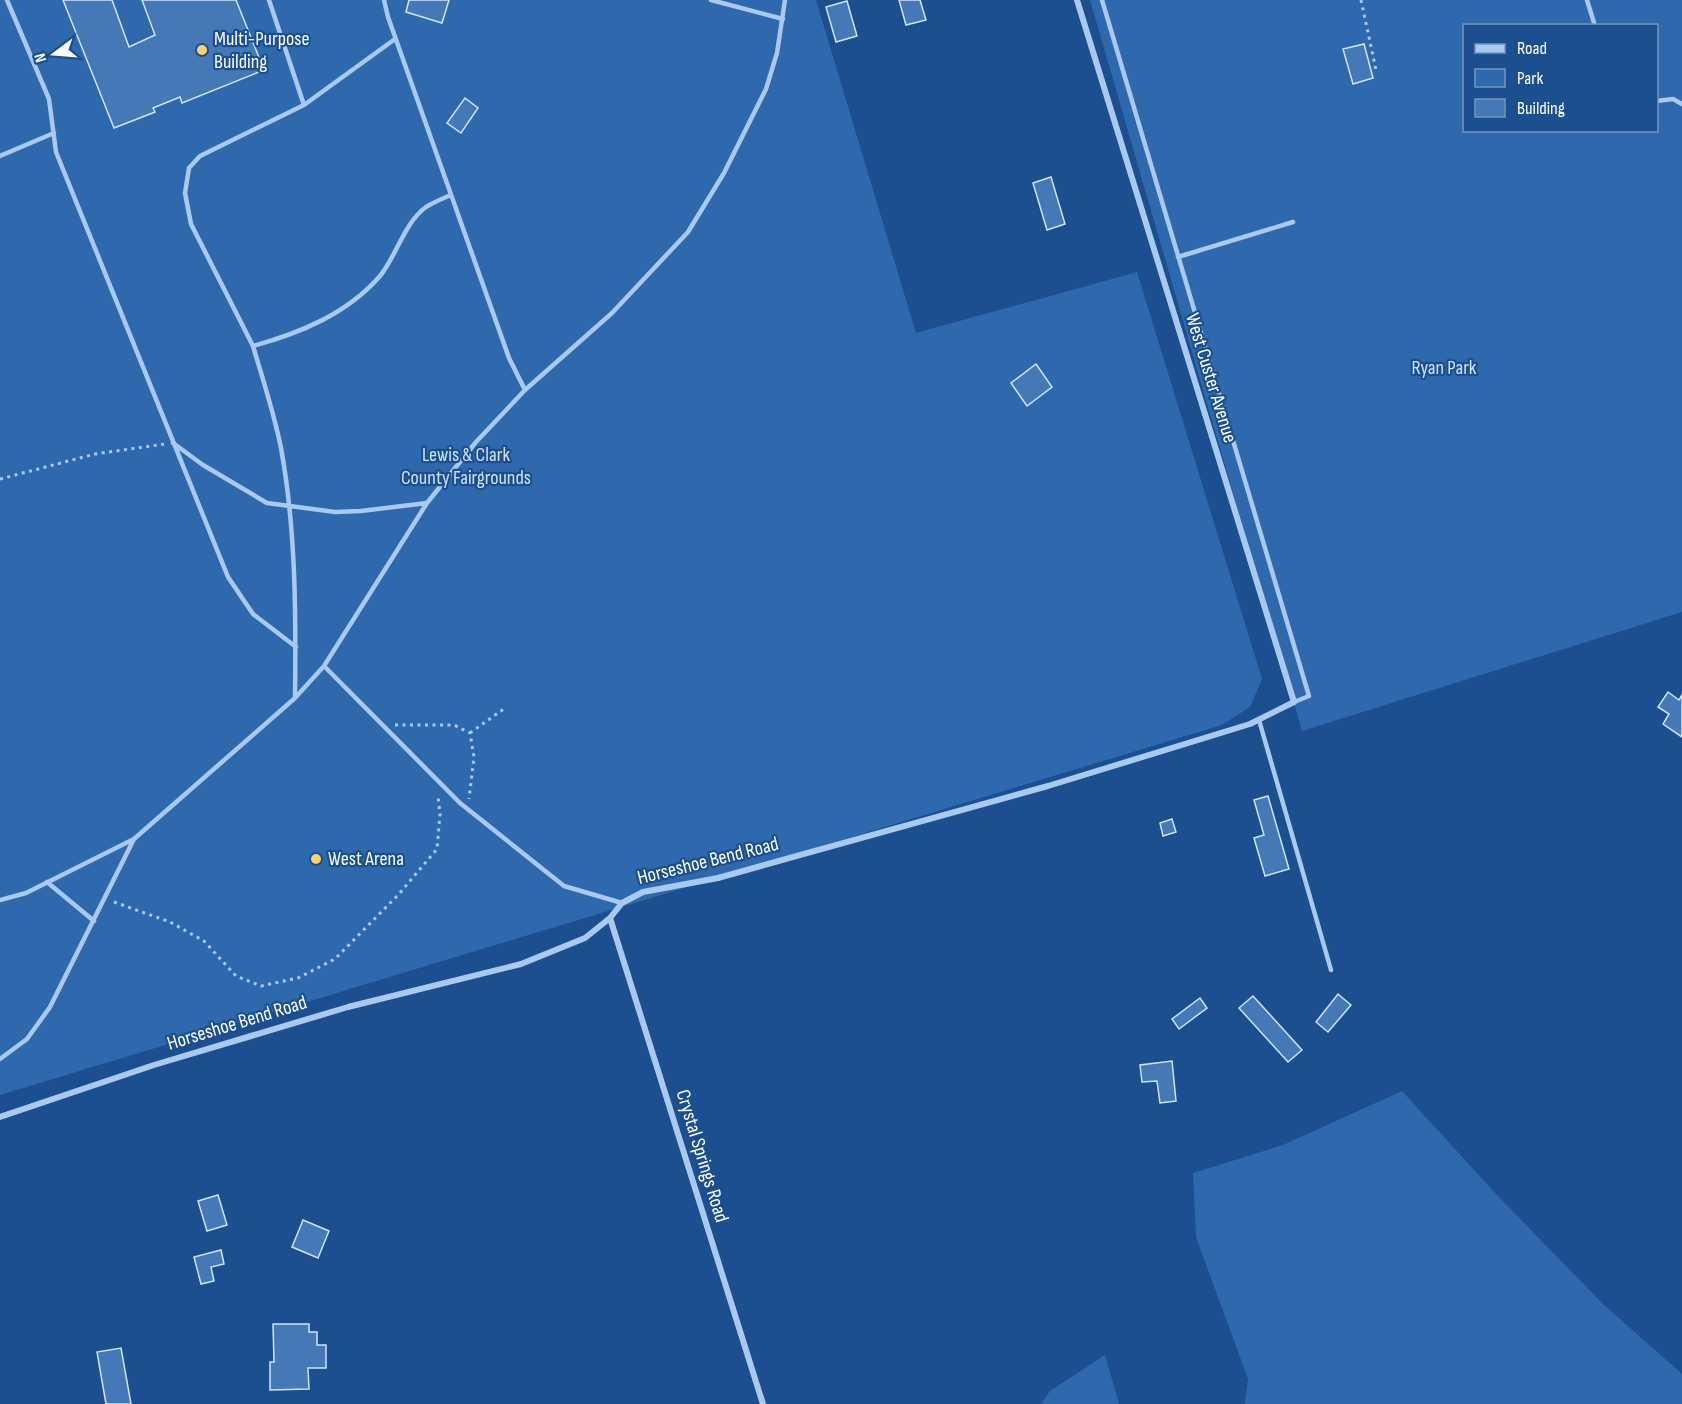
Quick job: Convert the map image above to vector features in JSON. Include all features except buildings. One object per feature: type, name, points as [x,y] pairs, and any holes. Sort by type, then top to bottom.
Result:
[{"type":"street","name":"West Custer Avenue","points":[[1077,0],[1294,702]]},
{"type":"street","points":[[1259,720],[1294,702]]},
{"type":"street","name":"Horseshoe Bend Road","points":[[0,1117],[154,1065],[348,1007],[520,964],[585,938],[610,918],[622,903],[643,892],[718,878],[1048,786],[1259,720]]},
{"type":"street","name":"Crystal Springs Road","points":[[610,918],[763,1404]]},
{"type":"lane","points":[[7,0],[49,99],[56,152],[228,577],[253,614],[296,647]]},
{"type":"lane","points":[[269,0],[304,105]]},
{"type":"lane","points":[[384,0],[395,39],[509,358],[525,390]]},
{"type":"lane","points":[[711,0],[783,19]]},
{"type":"lane","points":[[0,900],[26,892],[134,839],[295,698],[324,666],[427,503],[476,442],[525,390],[612,313],[688,232],[724,173],[766,89],[777,53],[785,0]]},
{"type":"lane","points":[[1102,0],[1309,696],[1294,702]]},
{"type":"lane","points":[[1587,0],[1594,24]]},
{"type":"lane","points":[[295,698],[294,548],[280,446],[253,346],[191,224],[184,193],[189,168],[200,156],[304,105],[395,39]]},
{"type":"lane","points":[[1658,101],[1673,99],[1682,104]]},
{"type":"lane","points":[[0,156],[54,133]]},
{"type":"lane","points":[[253,346],[279,339],[333,316],[365,292],[381,274],[412,223],[424,208],[451,195]]},
{"type":"lane","points":[[1178,257],[1293,222]]},
{"type":"lane","points":[[173,443],[203,465],[267,503],[289,508],[335,512],[427,503]]},
{"type":"lane","points":[[324,666],[468,810],[564,886],[622,903]]},
{"type":"lane","points":[[1259,720],[1331,970]]},
{"type":"lane","points":[[0,1059],[27,1039],[50,1007],[134,839]]},
{"type":"lane","points":[[47,882],[94,921]]},
{"type":"path","points":[[1361,0],[1376,70]]},
{"type":"path","points":[[0,479],[95,454],[173,443]]},
{"type":"path","points":[[470,733],[505,708]]},
{"type":"path","points":[[382,724],[454,724],[470,733]]},
{"type":"path","points":[[468,810],[474,757],[470,733]]},
{"type":"path","points":[[105,899],[170,922],[204,941],[236,976],[261,986],[298,978],[335,959],[399,894],[438,849],[440,814],[436,780]]},
{"type":"green space","name":"Lewis & Clark County Fairgrounds","points":[[0,0],[816,0],[916,333],[1137,272],[1262,679],[1250,707],[1222,725],[0,1095]]},
{"type":"green space","name":"Ryan Park","points":[[1090,0],[1682,0],[1682,612],[1302,731]]},
{"type":"green space","points":[[1402,1091],[1496,1194],[1603,1304],[1682,1374],[1682,1404],[1245,1404],[1248,1379],[1196,1237],[1193,1173],[1283,1145]]},
{"type":"green space","points":[[1105,1355],[1119,1404],[1041,1404],[1050,1391]]},
{"type":"place","name":"Multi-Purpose Building","points":[[202,50]]},
{"type":"place","name":"West Arena","points":[[316,859]]}]
